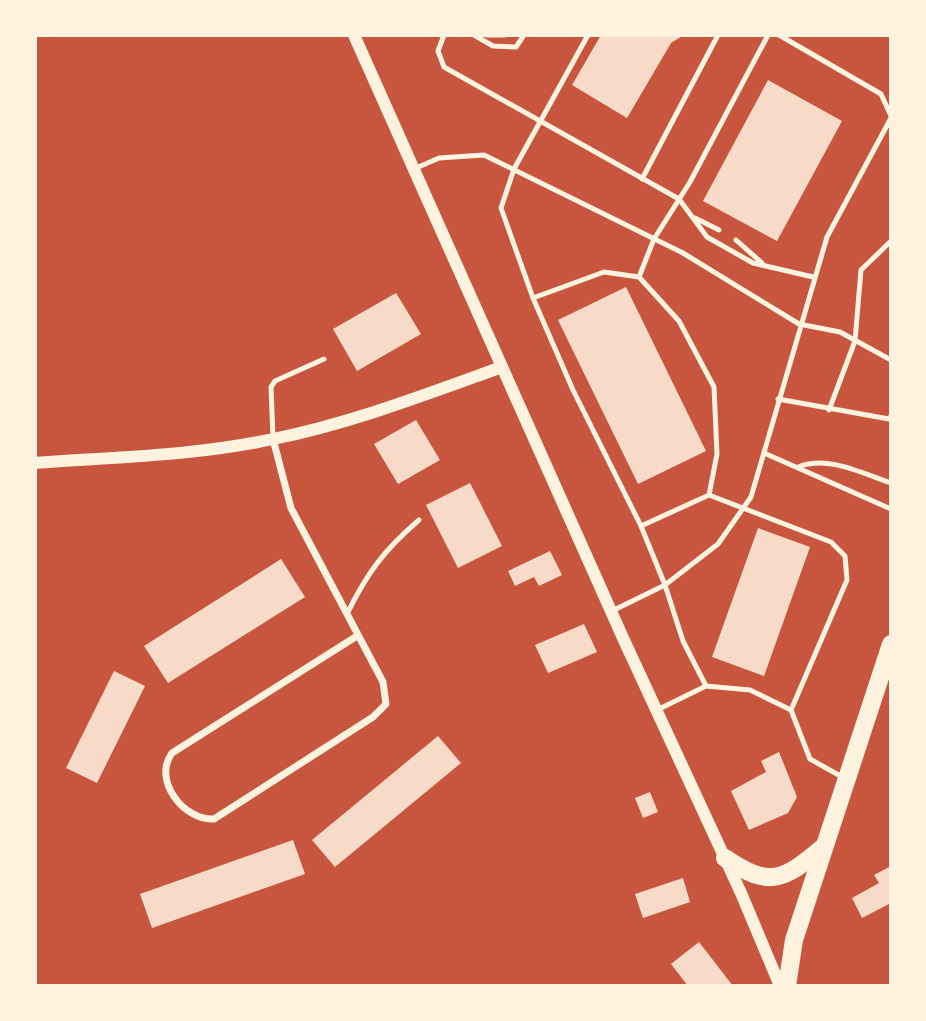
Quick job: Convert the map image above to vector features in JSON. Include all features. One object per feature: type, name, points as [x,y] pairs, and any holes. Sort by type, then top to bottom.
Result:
[{"type":"main road","points":[[787,986],[793,940],[891,644]]},
{"type":"main road","points":[[725,858],[748,874],[773,877],[797,869],[822,848]]},
{"type":"street","points":[[354,35],[611,611],[725,858],[780,986]]},
{"type":"street","points":[[35,463],[111,460],[273,439],[360,417],[502,367]]},
{"type":"street","points":[[273,439],[290,508],[387,693],[386,704],[380,713],[214,819],[195,818],[183,807],[165,775],[167,760],[172,753],[357,636]]},
{"type":"lane","points":[[444,35],[438,51],[444,67],[679,199],[707,237],[753,263],[813,277]]},
{"type":"lane","points":[[474,35],[504,49],[516,47],[524,35]]},
{"type":"lane","points":[[487,35],[505,35]]},
{"type":"lane","points":[[588,35],[514,169],[501,208],[533,298],[573,390],[641,526],[665,585],[683,640],[706,686]]},
{"type":"lane","points":[[642,179],[718,35]]},
{"type":"lane","points":[[639,277],[654,239],[679,199],[768,35]]},
{"type":"lane","points":[[611,611],[665,585],[718,544],[751,497],[799,324],[827,237],[891,117],[881,94],[779,35]]},
{"type":"lane","points":[[414,169],[439,158],[484,155],[683,253],[799,324],[840,332],[891,360]]},
{"type":"lane","points":[[692,217],[719,230]]},
{"type":"lane","points":[[736,240],[765,265]]},
{"type":"lane","points":[[829,410],[855,341],[861,270],[876,252],[891,241]]},
{"type":"lane","points":[[533,298],[604,272],[639,277],[679,321],[713,387],[717,454],[709,495]]},
{"type":"lane","points":[[273,439],[271,387],[275,381],[324,359]]},
{"type":"lane","points":[[778,399],[829,410],[889,419],[891,416]]},
{"type":"lane","points":[[764,453],[891,509]]},
{"type":"lane","points":[[798,467],[813,461],[834,464],[891,483]]},
{"type":"lane","points":[[641,526],[709,495],[831,542],[845,556],[847,580],[791,710]]},
{"type":"lane","points":[[346,616],[385,550],[419,520]]},
{"type":"lane","points":[[657,710],[706,686],[750,690],[791,710],[810,759],[846,779]]},
{"type":"building","points":[[601,35],[684,35],[671,43],[627,118],[572,85]]},
{"type":"building","points":[[768,80],[842,121],[777,241],[703,201]]},
{"type":"building","points":[[626,287],[706,451],[638,484],[558,320]]},
{"type":"building","points":[[396,293],[421,334],[357,371],[333,329]]},
{"type":"building","points":[[416,420],[440,460],[398,484],[374,444]]},
{"type":"building","points":[[470,483],[502,546],[458,568],[426,505]]},
{"type":"building","points":[[758,528],[810,547],[764,676],[712,657]]},
{"type":"building","points":[[550,551],[562,575],[539,586],[534,577],[515,586],[508,571]]},
{"type":"building","points":[[281,559],[305,597],[168,683],[144,646]]},
{"type":"building","points":[[584,624],[597,652],[548,673],[535,645]]},
{"type":"building","points":[[114,671],[145,686],[97,783],[66,768]]},
{"type":"building","points":[[438,736],[461,763],[335,867],[312,840]]},
{"type":"building","points":[[779,752],[797,797],[788,813],[749,830],[731,791],[766,772],[761,761]]},
{"type":"building","points":[[650,792],[658,812],[643,818],[635,798]]},
{"type":"building","points":[[293,840],[305,874],[152,928],[140,894]]},
{"type":"building","points":[[891,866],[891,903],[862,918],[852,898],[879,883],[874,875]]},
{"type":"building","points":[[683,878],[690,902],[643,918],[635,894]]},
{"type":"building","points":[[699,942],[733,986],[688,986],[671,964]]}]
